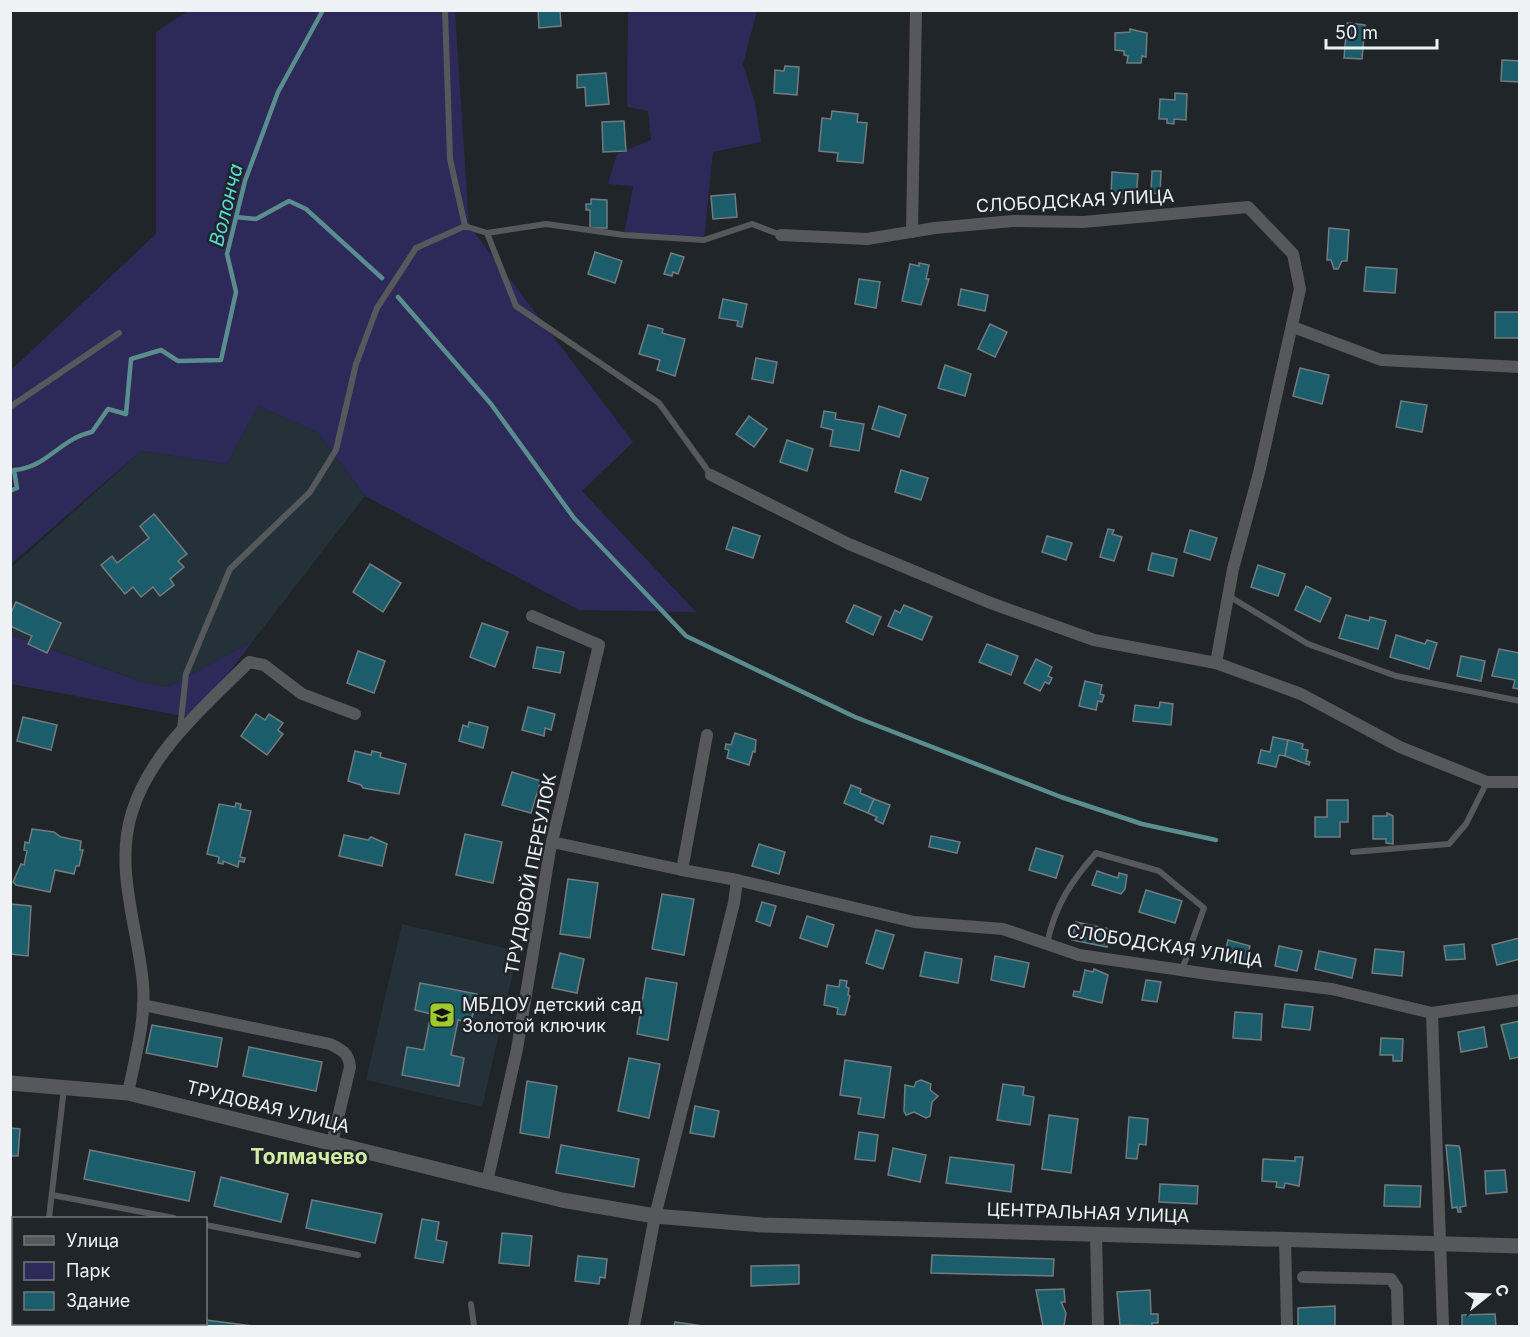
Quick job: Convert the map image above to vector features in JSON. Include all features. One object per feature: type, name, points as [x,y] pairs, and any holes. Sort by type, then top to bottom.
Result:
[{"type":"street","points":[[912,232],[916,10]]},
{"type":"street","name":"СЛОБОДСКАЯ УЛИЦА","points":[[781,235],[867,239],[1012,221],[1083,222],[1248,207],[1293,254],[1300,289],[1293,327],[1227,595],[1216,663]]},
{"type":"street","points":[[1293,327],[1381,360],[1520,367]]},
{"type":"street","points":[[711,475],[849,544],[988,602],[1094,640],[1216,663],[1301,694],[1400,747],[1487,782],[1520,782]]},
{"type":"street","name":"ТРУДОВОЙ ПЕРЕУЛОК","points":[[487,1182],[517,1049],[552,842],[599,645],[532,616]]},
{"type":"street","points":[[128,1093],[143,1005],[142,976],[127,879],[127,832],[133,810],[146,784],[180,732],[249,662],[264,665],[302,694],[355,714]]},
{"type":"street","points":[[682,870],[707,735]]},
{"type":"street","points":[[552,842],[737,880],[734,903],[655,1216],[634,1326]]},
{"type":"street","name":"СЛОБОДСКАЯ УЛИЦА","points":[[737,880],[914,922],[1003,929],[1079,954],[1181,970],[1332,989],[1432,1013],[1520,1000]]},
{"type":"street","points":[[143,1005],[330,1044],[343,1050],[350,1058],[350,1067],[332,1143]]},
{"type":"street","points":[[1432,1013],[1442,1242],[1443,1326]]},
{"type":"street","name":"ТРУДОВАЯ УЛИЦА","points":[[10,1083],[128,1093],[562,1200],[655,1216]]},
{"type":"street","name":"ЦЕНТРАЛЬНАЯ УЛИЦА","points":[[655,1216],[762,1225],[1442,1242],[1520,1246]]},
{"type":"street","points":[[1096,1233],[1098,1326]]},
{"type":"street","points":[[1285,1238],[1287,1326]]},
{"type":"street","points":[[1303,1277],[1391,1279],[1396,1288],[1398,1326]]},
{"type":"lane","points":[[445,10],[450,159],[465,226]]},
{"type":"lane","points":[[180,732],[186,674],[230,569],[310,492],[336,450],[356,364],[377,308],[416,248],[465,226],[488,233],[546,224],[624,235],[704,240],[752,224],[781,235]]},
{"type":"lane","points":[[488,233],[516,306],[659,403],[711,475]]},
{"type":"lane","points":[[10,406],[119,333]]},
{"type":"lane","points":[[1227,595],[1308,644],[1396,676],[1520,702]]},
{"type":"lane","points":[[1353,852],[1449,844],[1466,824],[1487,782]]},
{"type":"lane","points":[[1047,944],[1052,922],[1071,882],[1096,852],[1159,871],[1204,908],[1181,970]]},
{"type":"lane","points":[[49,1217],[64,1088]]},
{"type":"lane","points":[[52,1195],[169,1217]]},
{"type":"lane","points":[[207,1225],[358,1256]]},
{"type":"lane","points":[[471,1304],[474,1326]]},
{"type":"shaded area","points":[[258,406],[317,432],[365,496],[253,641],[168,687],[142,682],[11,634],[10,569],[141,451],[227,464]]},
{"type":"shaded area","name":"МБДОУ детский сад Золотой ключик","points":[[402,924],[518,951],[482,1107],[366,1080]]},
{"type":"green space","points":[[632,10],[757,11],[743,64],[755,103],[761,142],[713,152],[704,240],[624,235],[633,186],[608,184],[617,154],[651,140],[648,111],[627,107],[628,14]]},
{"type":"green space","points":[[188,11],[455,11],[469,225],[633,442],[582,491],[696,612],[579,610],[365,496],[317,432],[258,406],[227,464],[141,451],[11,564],[11,370],[156,234],[156,32]]},
{"type":"green space","points":[[10,634],[142,682],[168,687],[253,641],[194,718],[11,684]]},
{"type":"building","points":[[538,10],[560,10],[561,26],[539,28]]},
{"type":"building","points":[[1347,23],[1365,25],[1362,59],[1344,58]]},
{"type":"building","points":[[1130,29],[1147,33],[1146,57],[1142,56],[1141,63],[1127,63],[1128,56],[1124,55],[1124,51],[1115,50],[1115,33],[1130,32]]},
{"type":"building","points":[[1502,60],[1520,61],[1520,82],[1501,81]]},
{"type":"building","points":[[785,66],[799,67],[797,95],[774,93],[775,70],[784,71]]},
{"type":"building","points":[[606,73],[609,104],[586,106],[585,87],[577,88],[577,75]]},
{"type":"building","points":[[1175,93],[1187,94],[1186,120],[1174,119],[1174,124],[1167,123],[1167,119],[1159,119],[1160,99],[1175,100]]},
{"type":"building","points":[[832,111],[858,114],[857,122],[867,123],[863,163],[837,161],[838,153],[819,151],[822,118],[831,119]]},
{"type":"building","points":[[624,121],[626,151],[603,152],[602,122]]},
{"type":"building","points":[[1152,171],[1161,171],[1160,194],[1151,193]]},
{"type":"building","points":[[1112,172],[1138,174],[1136,198],[1111,197]]},
{"type":"building","points":[[735,194],[737,217],[713,219],[711,196]]},
{"type":"building","points":[[591,199],[607,200],[607,228],[590,228],[590,210],[586,210],[586,204],[591,204]]},
{"type":"building","points":[[1329,228],[1349,230],[1347,261],[1342,261],[1338,269],[1334,269],[1331,260],[1327,260]]},
{"type":"building","points":[[595,252],[622,261],[615,283],[588,274]]},
{"type":"building","points":[[671,253],[684,257],[678,274],[673,272],[672,276],[664,274]]},
{"type":"building","points":[[919,263],[929,265],[926,279],[929,279],[921,305],[902,301],[910,264],[919,266]]},
{"type":"building","points":[[1366,267],[1397,269],[1395,293],[1364,291]]},
{"type":"building","points":[[859,279],[880,282],[876,308],[855,304]]},
{"type":"building","points":[[961,289],[988,295],[985,311],[958,305]]},
{"type":"building","points":[[723,299],[747,304],[742,327],[737,326],[738,321],[719,318]]},
{"type":"building","points":[[1495,312],[1520,312],[1520,338],[1495,338]]},
{"type":"building","points":[[990,324],[1007,332],[995,357],[978,349]]},
{"type":"building","points":[[648,325],[663,329],[662,333],[685,339],[675,376],[657,370],[660,360],[639,354]]},
{"type":"building","points":[[756,358],[777,362],[773,383],[752,379]]},
{"type":"building","points":[[945,365],[971,374],[965,396],[938,388]]},
{"type":"building","points":[[1300,368],[1329,375],[1322,404],[1293,396]]},
{"type":"building","points":[[1401,401],[1427,405],[1422,432],[1396,427]]},
{"type":"building","points":[[879,406],[906,415],[899,437],[872,429]]},
{"type":"building","points":[[824,411],[836,413],[835,419],[864,424],[859,451],[830,446],[833,430],[821,427]]},
{"type":"building","points":[[749,416],[767,429],[754,447],[736,434]]},
{"type":"building","points":[[787,440],[813,449],[807,471],[780,462]]},
{"type":"building","points":[[901,470],[928,478],[921,500],[895,492]]},
{"type":"building","points":[[154,514],[187,554],[178,561],[184,567],[170,579],[174,585],[160,596],[153,587],[141,597],[133,587],[125,594],[101,565],[112,556],[117,563],[149,538],[140,526]]},
{"type":"building","points":[[733,527],[760,536],[753,558],[726,549]]},
{"type":"building","points":[[1108,529],[1114,530],[1112,534],[1122,537],[1114,561],[1100,557]]},
{"type":"building","points":[[1190,530],[1217,538],[1210,560],[1184,552]]},
{"type":"building","points":[[1047,536],[1072,543],[1066,560],[1042,552]]},
{"type":"building","points":[[1152,553],[1177,559],[1173,576],[1148,570]]},
{"type":"building","points":[[370,564],[401,583],[383,612],[353,592]]},
{"type":"building","points":[[1258,565],[1285,574],[1278,596],[1251,587]]},
{"type":"building","points":[[1306,586],[1331,598],[1320,622],[1295,610]]},
{"type":"building","points":[[16,602],[61,623],[47,653],[28,644],[32,636],[10,626],[10,615]]},
{"type":"building","points":[[854,605],[881,617],[873,635],[846,622]]},
{"type":"building","points":[[904,605],[932,617],[922,640],[888,626],[895,610],[900,613]]},
{"type":"building","points":[[1346,615],[1369,621],[1370,617],[1386,621],[1378,649],[1339,638]]},
{"type":"building","points":[[482,623],[508,632],[495,667],[470,657]]},
{"type":"building","points":[[1396,635],[1425,644],[1427,640],[1437,643],[1429,669],[1390,657]]},
{"type":"building","points":[[987,644],[1018,656],[1011,675],[979,662]]},
{"type":"building","points":[[537,647],[564,652],[560,673],[533,668]]},
{"type":"building","points":[[1499,649],[1520,653],[1519,689],[1513,688],[1515,680],[1492,676]]},
{"type":"building","points":[[358,651],[385,661],[374,693],[347,683]]},
{"type":"building","points":[[1461,656],[1485,661],[1481,681],[1457,676]]},
{"type":"building","points":[[1036,659],[1052,667],[1048,676],[1052,678],[1049,684],[1045,682],[1040,691],[1024,683]]},
{"type":"building","points":[[1085,681],[1102,685],[1100,694],[1104,695],[1102,702],[1098,701],[1096,710],[1079,706]]},
{"type":"building","points":[[1160,702],[1173,704],[1171,725],[1133,721],[1135,705],[1159,708]]},
{"type":"building","points":[[528,707],[555,714],[551,730],[545,728],[544,736],[522,730]]},
{"type":"building","points":[[256,714],[265,720],[269,714],[283,723],[278,730],[283,734],[267,755],[241,736]]},
{"type":"building","points":[[23,717],[57,725],[51,750],[17,741]]},
{"type":"building","points":[[469,722],[488,727],[483,748],[459,741],[463,725],[468,727]]},
{"type":"building","points":[[735,733],[756,740],[755,752],[753,751],[749,765],[727,758],[729,750],[725,749],[726,744],[731,745]]},
{"type":"building","points":[[1273,737],[1288,740],[1285,756],[1279,755],[1276,767],[1258,763],[1261,750],[1270,752]]},
{"type":"building","points":[[1288,740],[1303,744],[1302,749],[1308,750],[1306,761],[1310,762],[1309,765],[1285,756]]},
{"type":"building","points":[[355,751],[371,755],[372,751],[381,753],[380,757],[406,764],[399,794],[363,788],[361,785],[348,781]]},
{"type":"building","points":[[512,772],[541,781],[531,813],[502,805]]},
{"type":"building","points":[[851,785],[861,789],[860,793],[874,799],[868,813],[844,803]]},
{"type":"building","points":[[874,799],[890,805],[883,824],[875,820],[877,817],[868,813]]},
{"type":"building","points":[[1327,800],[1348,800],[1348,822],[1340,822],[1340,837],[1315,837],[1315,817],[1327,817]]},
{"type":"building","points":[[236,803],[241,804],[240,809],[251,811],[240,857],[245,858],[244,862],[239,861],[238,867],[223,861],[223,864],[218,863],[219,857],[207,854],[219,804],[235,807]]},
{"type":"building","points":[[1387,813],[1393,816],[1393,844],[1386,843],[1386,839],[1373,839],[1373,816],[1387,816]]},
{"type":"building","points":[[32,829],[54,832],[61,837],[81,841],[80,850],[83,850],[79,866],[76,866],[74,874],[55,870],[50,892],[16,885],[13,882],[21,864],[24,865],[27,851],[24,850],[25,842],[29,843]]},
{"type":"building","points":[[465,834],[502,842],[493,883],[456,875]]},
{"type":"building","points":[[344,835],[368,840],[371,837],[387,844],[382,866],[339,856]]},
{"type":"building","points":[[931,836],[960,842],[957,853],[929,847]]},
{"type":"building","points":[[759,844],[785,852],[779,874],[752,866]]},
{"type":"building","points":[[1036,848],[1063,856],[1056,878],[1029,870]]},
{"type":"building","points":[[1097,871],[1118,878],[1119,873],[1127,875],[1125,889],[1121,894],[1092,885]]},
{"type":"building","points":[[568,879],[598,883],[590,938],[560,934]]},
{"type":"building","points":[[1146,890],[1182,901],[1175,923],[1139,912]]},
{"type":"building","points":[[662,894],[694,899],[684,955],[652,949]]},
{"type":"building","points":[[762,902],[776,906],[770,926],[756,921]]},
{"type":"building","points":[[10,904],[31,906],[28,956],[10,954]]},
{"type":"building","points":[[807,916],[834,925],[827,947],[800,938]]},
{"type":"building","points":[[1076,922],[1110,929],[1107,947],[1072,940]]},
{"type":"building","points":[[876,930],[894,935],[883,969],[866,963]]},
{"type":"building","points":[[1519,938],[1520,959],[1497,965],[1492,945]]},
{"type":"building","points":[[1228,940],[1250,946],[1245,966],[1223,961]]},
{"type":"building","points":[[1464,944],[1465,959],[1446,960],[1444,946]]},
{"type":"building","points":[[1279,946],[1302,951],[1297,971],[1275,966]]},
{"type":"building","points":[[1375,949],[1404,952],[1402,976],[1372,973]]},
{"type":"building","points":[[1319,951],[1356,959],[1352,978],[1315,969]]},
{"type":"building","points":[[925,952],[962,959],[958,983],[920,976]]},
{"type":"building","points":[[560,953],[584,959],[577,993],[552,988]]},
{"type":"building","points":[[995,956],[1029,963],[1024,987],[991,980]]},
{"type":"building","points":[[1094,969],[1108,975],[1102,1003],[1073,996],[1074,991],[1080,992],[1085,970],[1093,972]]},
{"type":"building","points":[[646,978],[677,983],[668,1040],[637,1034]]},
{"type":"building","points":[[840,980],[847,981],[846,987],[849,988],[848,995],[850,996],[845,1015],[837,1014],[838,1008],[824,1005],[827,985],[839,987]]},
{"type":"building","points":[[1146,980],[1161,982],[1157,1002],[1142,1000]]},
{"type":"building","points":[[420,983],[477,994],[471,1023],[458,1020],[451,1055],[464,1058],[459,1086],[402,1075],[407,1047],[424,1050],[431,1014],[415,1010]]},
{"type":"building","points":[[1285,1004],[1313,1007],[1310,1030],[1282,1027]]},
{"type":"building","points":[[1235,1012],[1262,1014],[1261,1040],[1233,1038]]},
{"type":"building","points":[[1520,1021],[1520,1057],[1510,1059],[1501,1025]]},
{"type":"building","points":[[152,1025],[222,1038],[217,1067],[146,1053]]},
{"type":"building","points":[[1484,1027],[1487,1047],[1461,1052],[1458,1032]]},
{"type":"building","points":[[1381,1038],[1403,1039],[1402,1061],[1393,1061],[1393,1055],[1380,1055]]},
{"type":"building","points":[[249,1047],[322,1062],[316,1091],[243,1076]]},
{"type":"building","points":[[629,1058],[660,1064],[649,1118],[618,1111]]},
{"type":"building","points":[[845,1060],[891,1067],[884,1118],[858,1114],[861,1098],[840,1095]]},
{"type":"building","points":[[921,1080],[931,1084],[930,1090],[938,1096],[932,1102],[930,1116],[926,1118],[914,1112],[906,1115],[904,1111],[905,1085],[914,1087],[916,1082]]},
{"type":"building","points":[[527,1081],[557,1086],[549,1138],[520,1133]]},
{"type":"building","points":[[1003,1084],[1024,1087],[1023,1095],[1034,1097],[1030,1125],[997,1120]]},
{"type":"building","points":[[695,1106],[719,1111],[714,1137],[690,1133]]},
{"type":"building","points":[[1049,1115],[1078,1119],[1071,1173],[1042,1169]]},
{"type":"building","points":[[1129,1117],[1148,1119],[1146,1145],[1139,1144],[1137,1159],[1126,1158]]},
{"type":"building","points":[[10,1128],[20,1129],[18,1156],[10,1156]]},
{"type":"building","points":[[859,1132],[878,1135],[875,1161],[855,1159]]},
{"type":"building","points":[[561,1145],[639,1159],[634,1187],[556,1173]]},
{"type":"building","points":[[1446,1145],[1459,1146],[1460,1149],[1466,1206],[1460,1207],[1461,1212],[1458,1212],[1457,1207],[1452,1208]]},
{"type":"building","points":[[893,1148],[926,1155],[920,1182],[888,1175]]},
{"type":"building","points":[[90,1150],[195,1172],[189,1201],[84,1179]]},
{"type":"building","points":[[950,1157],[1014,1165],[1011,1192],[946,1183]]},
{"type":"building","points":[[1295,1157],[1303,1157],[1299,1186],[1285,1183],[1284,1188],[1276,1187],[1277,1182],[1262,1181],[1263,1159],[1295,1161]]},
{"type":"building","points":[[1505,1170],[1507,1192],[1486,1194],[1485,1171]]},
{"type":"building","points":[[221,1177],[288,1194],[281,1222],[214,1206]]},
{"type":"building","points":[[1160,1184],[1198,1186],[1197,1204],[1159,1202]]},
{"type":"building","points":[[1385,1185],[1421,1186],[1420,1207],[1384,1206]]},
{"type":"building","points":[[312,1200],[382,1214],[375,1243],[306,1228]]},
{"type":"building","points":[[422,1219],[439,1222],[436,1240],[447,1242],[443,1263],[415,1258]]},
{"type":"building","points":[[502,1233],[532,1236],[529,1266],[499,1263]]},
{"type":"building","points":[[932,1255],[1054,1259],[1053,1276],[931,1273]]},
{"type":"building","points":[[578,1256],[607,1259],[605,1278],[600,1277],[599,1284],[575,1281]]},
{"type":"building","points":[[799,1265],[799,1284],[751,1286],[751,1266]]},
{"type":"building","points":[[1064,1289],[1065,1302],[1061,1302],[1066,1313],[1064,1326],[1043,1326],[1036,1290]]},
{"type":"building","points":[[1150,1290],[1151,1314],[1158,1314],[1158,1323],[1152,1323],[1152,1326],[1120,1325],[1117,1292]]},
{"type":"building","points":[[1335,1306],[1335,1326],[1298,1326],[1298,1308]]},
{"type":"building","points":[[1495,1314],[1496,1326],[1462,1326],[1462,1315]]},
{"type":"building","points":[[207,1320],[253,1326],[200,1326],[207,1325]]},
{"type":"building","points":[[675,1322],[703,1326],[674,1326]]},
{"type":"waterway","name":"Волонча","points":[[10,491],[17,488],[14,470],[35,464],[71,440],[92,432],[108,409],[126,414],[131,359],[161,350],[178,361],[221,360],[236,292],[227,254],[245,181],[278,92],[323,10]]},
{"type":"waterway","points":[[236,217],[256,219],[289,201],[306,209],[382,278]]},
{"type":"waterway","points":[[398,297],[491,404],[574,518],[686,636],[855,717],[1061,797],[1142,824],[1216,840]]},
{"type":"place","name":"МБДОУ детский сад Золотой ключик","points":[[442,1015]]},
{"type":"district","name":"Толмачево","points":[[309,1157]]}]
